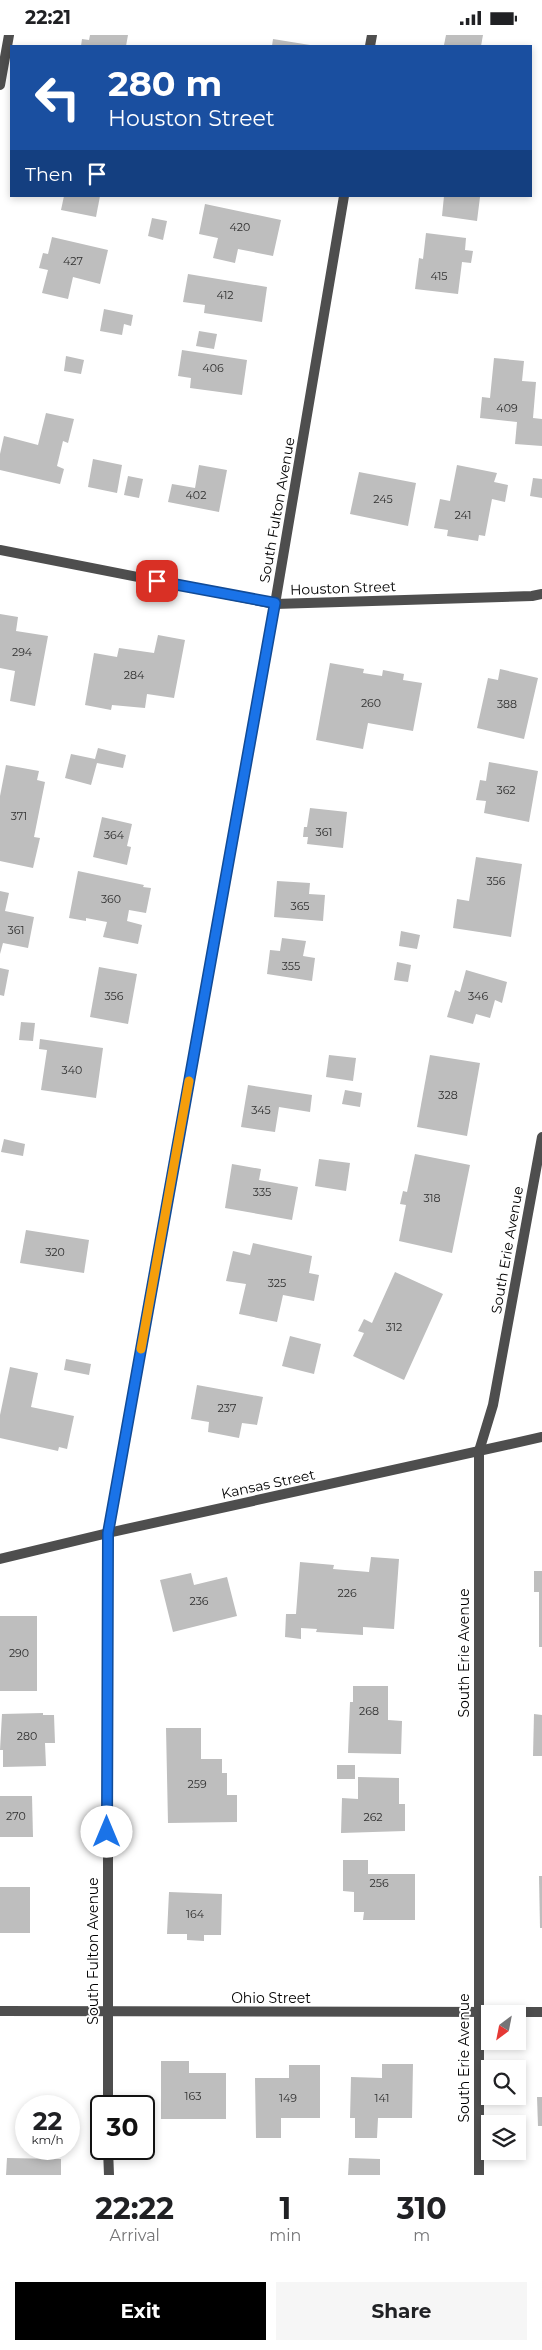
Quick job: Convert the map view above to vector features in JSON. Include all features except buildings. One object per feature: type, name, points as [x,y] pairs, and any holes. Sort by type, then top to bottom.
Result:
[{"type":"street","points":[[0,85],[9,35]]},
{"type":"street","name":"South Fulton Avenue","points":[[108,2095],[108,1533],[275,603],[344,197]]},
{"type":"street","name":"Houston Street","points":[[0,551],[275,603],[532,596],[542,593]]},
{"type":"street","name":"South Erie Avenue","points":[[479,2175],[477,2013],[479,1451],[493,1405],[542,1137]]},
{"type":"street","name":"Kansas Street","points":[[0,1559],[108,1533],[542,1437]]},
{"type":"street","name":"Ohio Street","points":[[0,2011],[542,2012]]},
{"type":"street","points":[[108,2160],[109,2175]]},
{"type":"slow traffic","points":[[141,1349],[189,1081]]},
{"type":"route","points":[[107,1832],[108,1533],[275,603],[157,581]]}]
